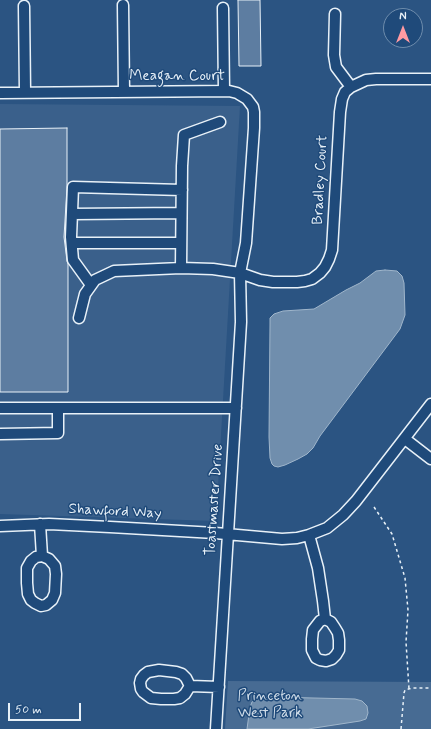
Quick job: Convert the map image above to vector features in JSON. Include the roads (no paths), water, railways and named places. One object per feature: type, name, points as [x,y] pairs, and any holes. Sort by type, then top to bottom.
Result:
[{"type":"street","points":[[123,5],[124,92]]},
{"type":"street","points":[[24,6],[25,92]]},
{"type":"street","points":[[223,8],[224,91]]},
{"type":"street","points":[[335,14],[334,55],[336,66],[351,87],[366,80],[431,79]]},
{"type":"street","name":"Bradley Court","points":[[91,286],[95,280],[114,271],[181,268],[213,269],[240,273],[260,280],[289,283],[305,281],[320,272],[330,259],[332,250],[340,112],[342,99],[345,92],[351,87]]},
{"type":"street","name":"Meagan Court","points":[[0,92],[224,91],[237,93],[242,96],[253,107],[254,128],[246,243],[240,273]]},
{"type":"street","points":[[181,268],[182,166],[184,135],[220,122]]},
{"type":"street","points":[[79,318],[85,294],[91,286],[73,260],[73,187],[182,190]]},
{"type":"street","points":[[72,214],[181,214]]},
{"type":"street","points":[[72,243],[181,243]]},
{"type":"street","name":"Toastmaster Drive","points":[[216,729],[241,322],[240,273]]},
{"type":"street","points":[[228,534],[282,539],[297,538],[327,528],[356,502],[431,404]]},
{"type":"street","points":[[0,408],[236,408]]},
{"type":"street","points":[[0,434],[58,433],[58,408]]},
{"type":"street","points":[[405,439],[431,459]]},
{"type":"street","points":[[40,524],[42,556]]},
{"type":"street","name":"Shawford Way","points":[[0,526],[40,524],[228,534]]},
{"type":"street","points":[[308,535],[318,568],[325,619]]},
{"type":"street","points":[[42,556],[49,559],[55,566],[56,574],[55,593],[52,600],[46,605],[41,606],[31,600],[28,594],[27,568],[31,561],[36,557],[42,556]]},
{"type":"street","points":[[159,670],[182,674],[190,686],[185,694],[180,698],[161,699],[147,696],[141,689],[140,683],[141,679],[148,672],[159,670]]},
{"type":"street","points":[[190,686],[219,687]]},
{"type":"park label","name":"Princeton West Park","points":[[270,706]]}]
